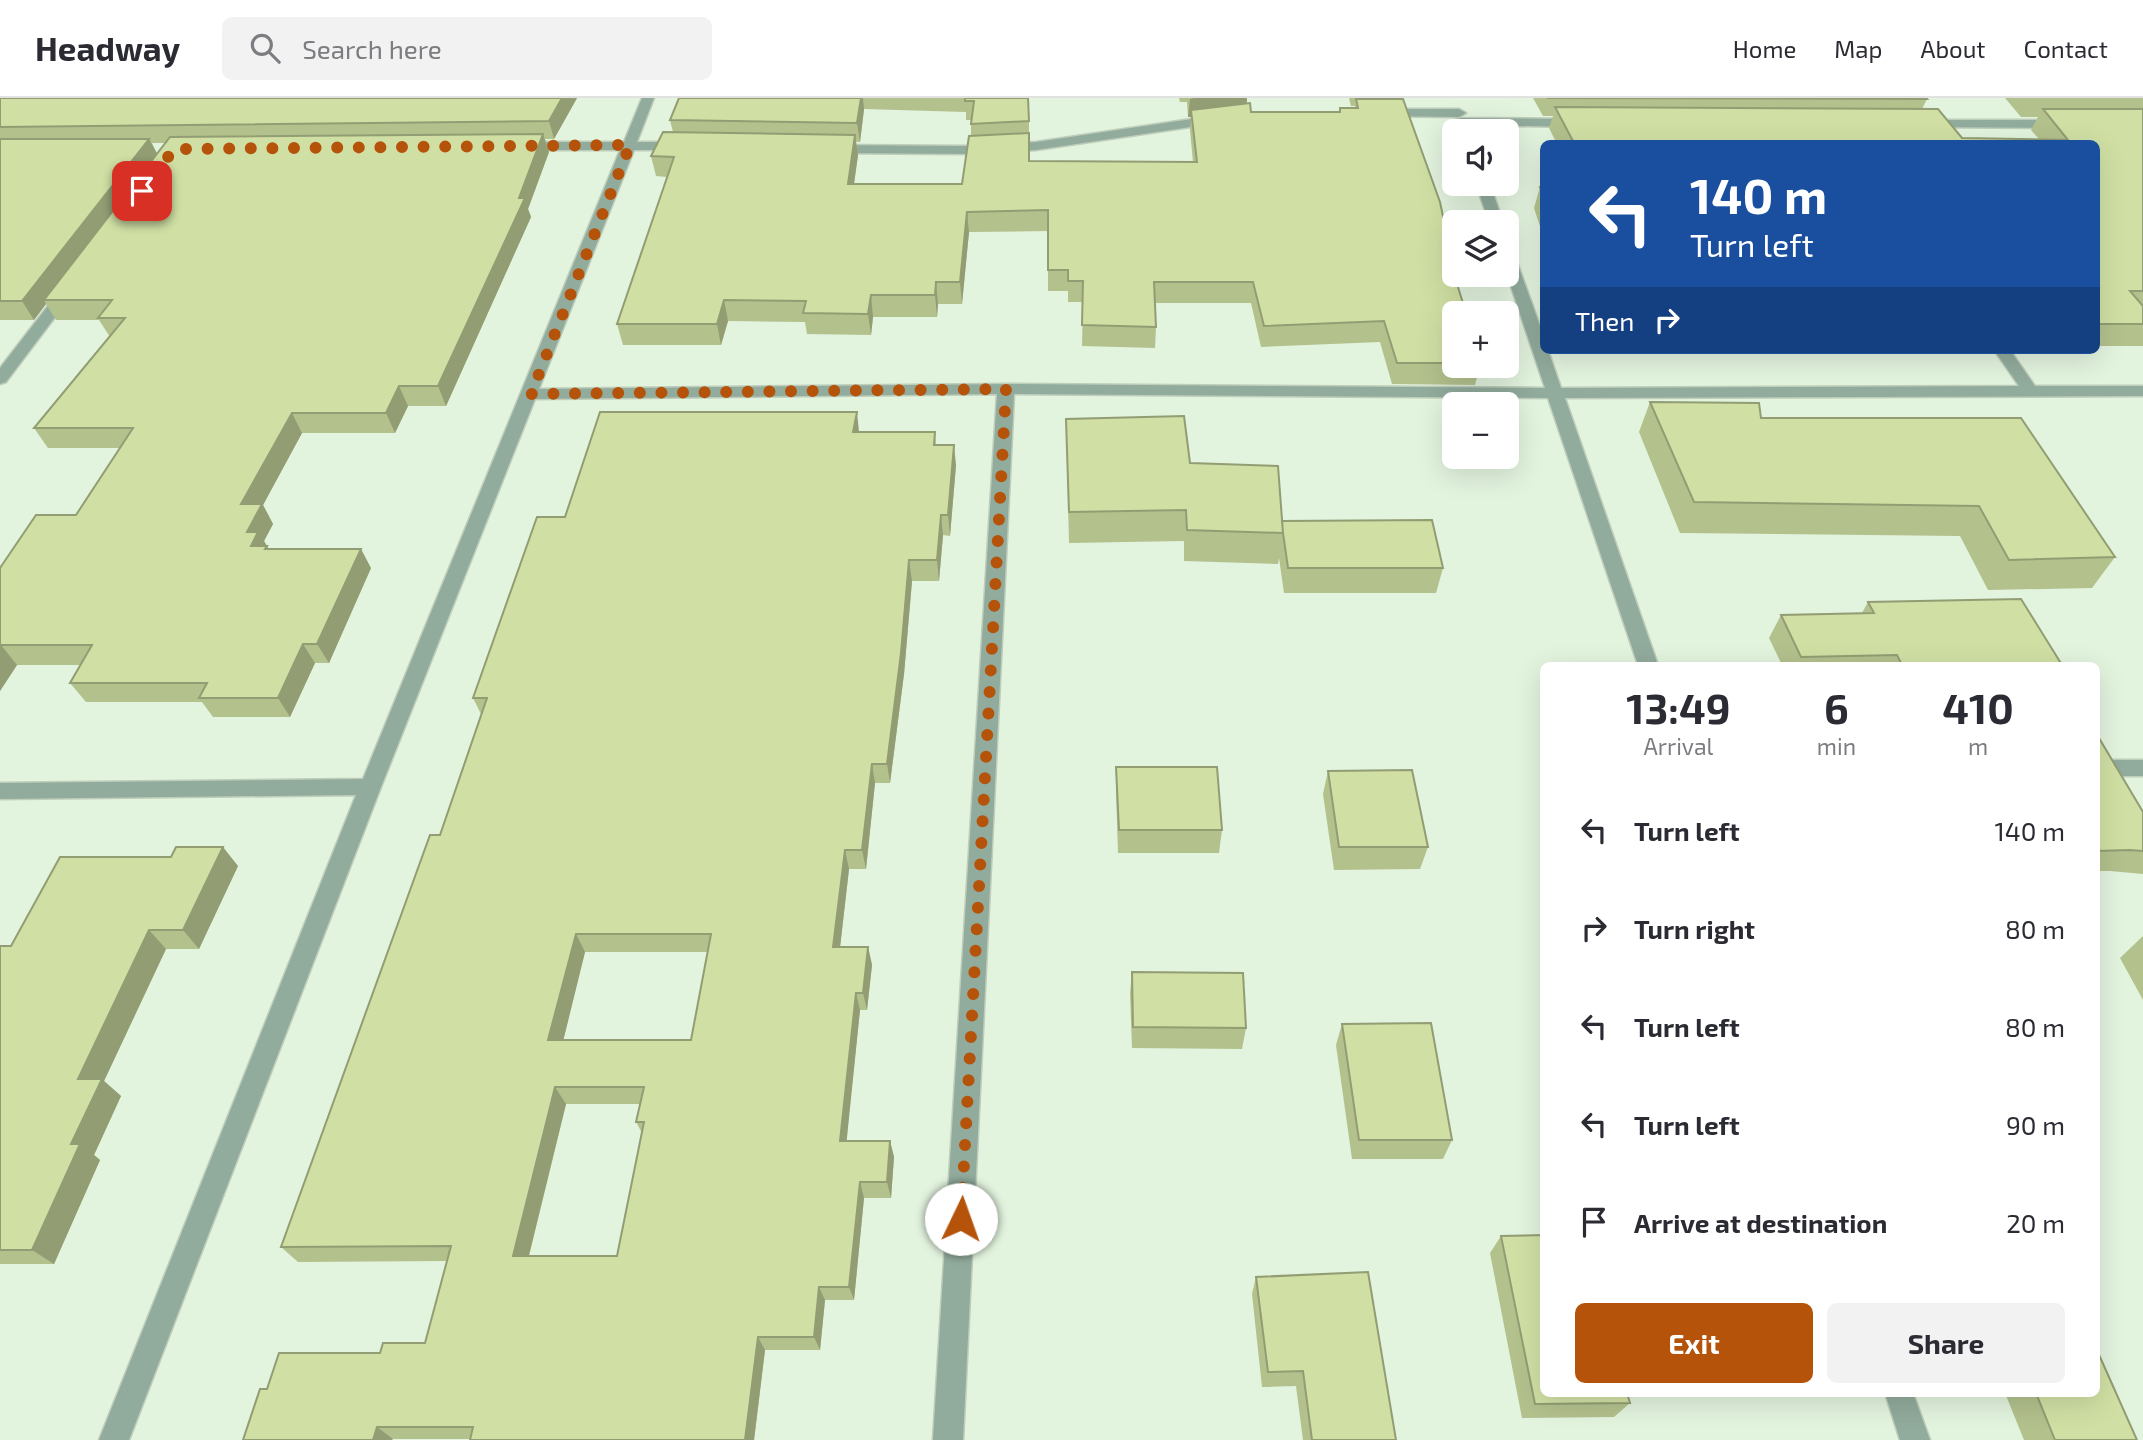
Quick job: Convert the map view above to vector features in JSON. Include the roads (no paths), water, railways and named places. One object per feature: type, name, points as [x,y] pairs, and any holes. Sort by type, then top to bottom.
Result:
[{"type":"street","points":[[114,1440],[370,787],[531,394],[648,98]]},
{"type":"street","points":[[1453,98],[1460,119]]},
{"type":"street","points":[[1363,113],[1442,120]]},
{"type":"street","points":[[810,148],[969,150],[1036,146],[1233,117]]},
{"type":"street","points":[[1519,122],[1585,123]]},
{"type":"street","points":[[1913,124],[2075,124]]},
{"type":"street","points":[[506,146],[694,146]]},
{"type":"street","points":[[0,379],[74,280]]},
{"type":"street","points":[[1518,287],[1540,350]]},
{"type":"street","points":[[1542,354],[1647,662]]},
{"type":"street","points":[[2005,354],[2031,392]]},
{"type":"street","points":[[531,394],[1006,389],[1555,393],[2143,391]]},
{"type":"street","points":[[948,1440],[1006,389]]},
{"type":"street","points":[[2100,768],[2143,768]]},
{"type":"street","points":[[0,791],[370,787]]},
{"type":"street","points":[[1900,1397],[1915,1440]]}]
